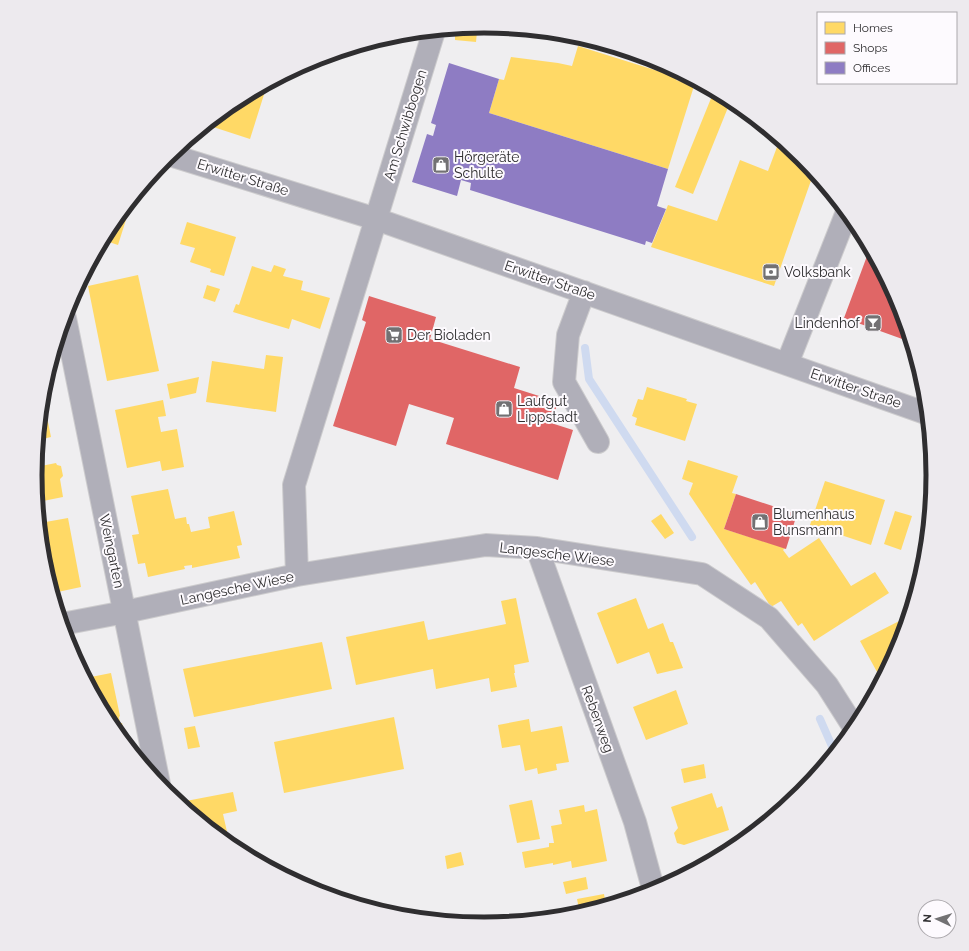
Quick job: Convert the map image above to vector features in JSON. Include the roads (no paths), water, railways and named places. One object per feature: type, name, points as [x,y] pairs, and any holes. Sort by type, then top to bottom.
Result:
[{"type":"street","name":"Am Schwibbogen","points":[[297,575],[294,485],[432,36]]},
{"type":"street","name":"Erwitter Straße","points":[[178,157],[376,219],[922,412]]},
{"type":"street","points":[[787,364],[844,219]]},
{"type":"street","points":[[584,292],[568,335],[564,382],[598,442]]},
{"type":"street","name":"Weingarten","points":[[67,328],[157,772]]},
{"type":"street","name":"Langesche Wiese","points":[[67,623],[297,575],[486,545],[537,548],[702,574],[769,618],[827,686],[851,722]]},
{"type":"street","name":"Rebenweg","points":[[537,548],[635,822],[652,885]]},
{"type":"waterway","points":[[585,348],[589,379],[692,537]]},
{"type":"waterway","points":[[820,719],[833,748]]},
{"type":"place","name":"Hörgeräte Schulte","points":[[441,165]]},
{"type":"place","name":"Volksbank","points":[[771,272]]},
{"type":"place","name":"Lindenhof","points":[[873,323]]},
{"type":"place","name":"Der Bioladen","points":[[394,335]]},
{"type":"place","name":"Laufgut Lippstadt","points":[[504,409]]},
{"type":"place","name":"Blumenhaus Bunsmann","points":[[760,522]]}]
